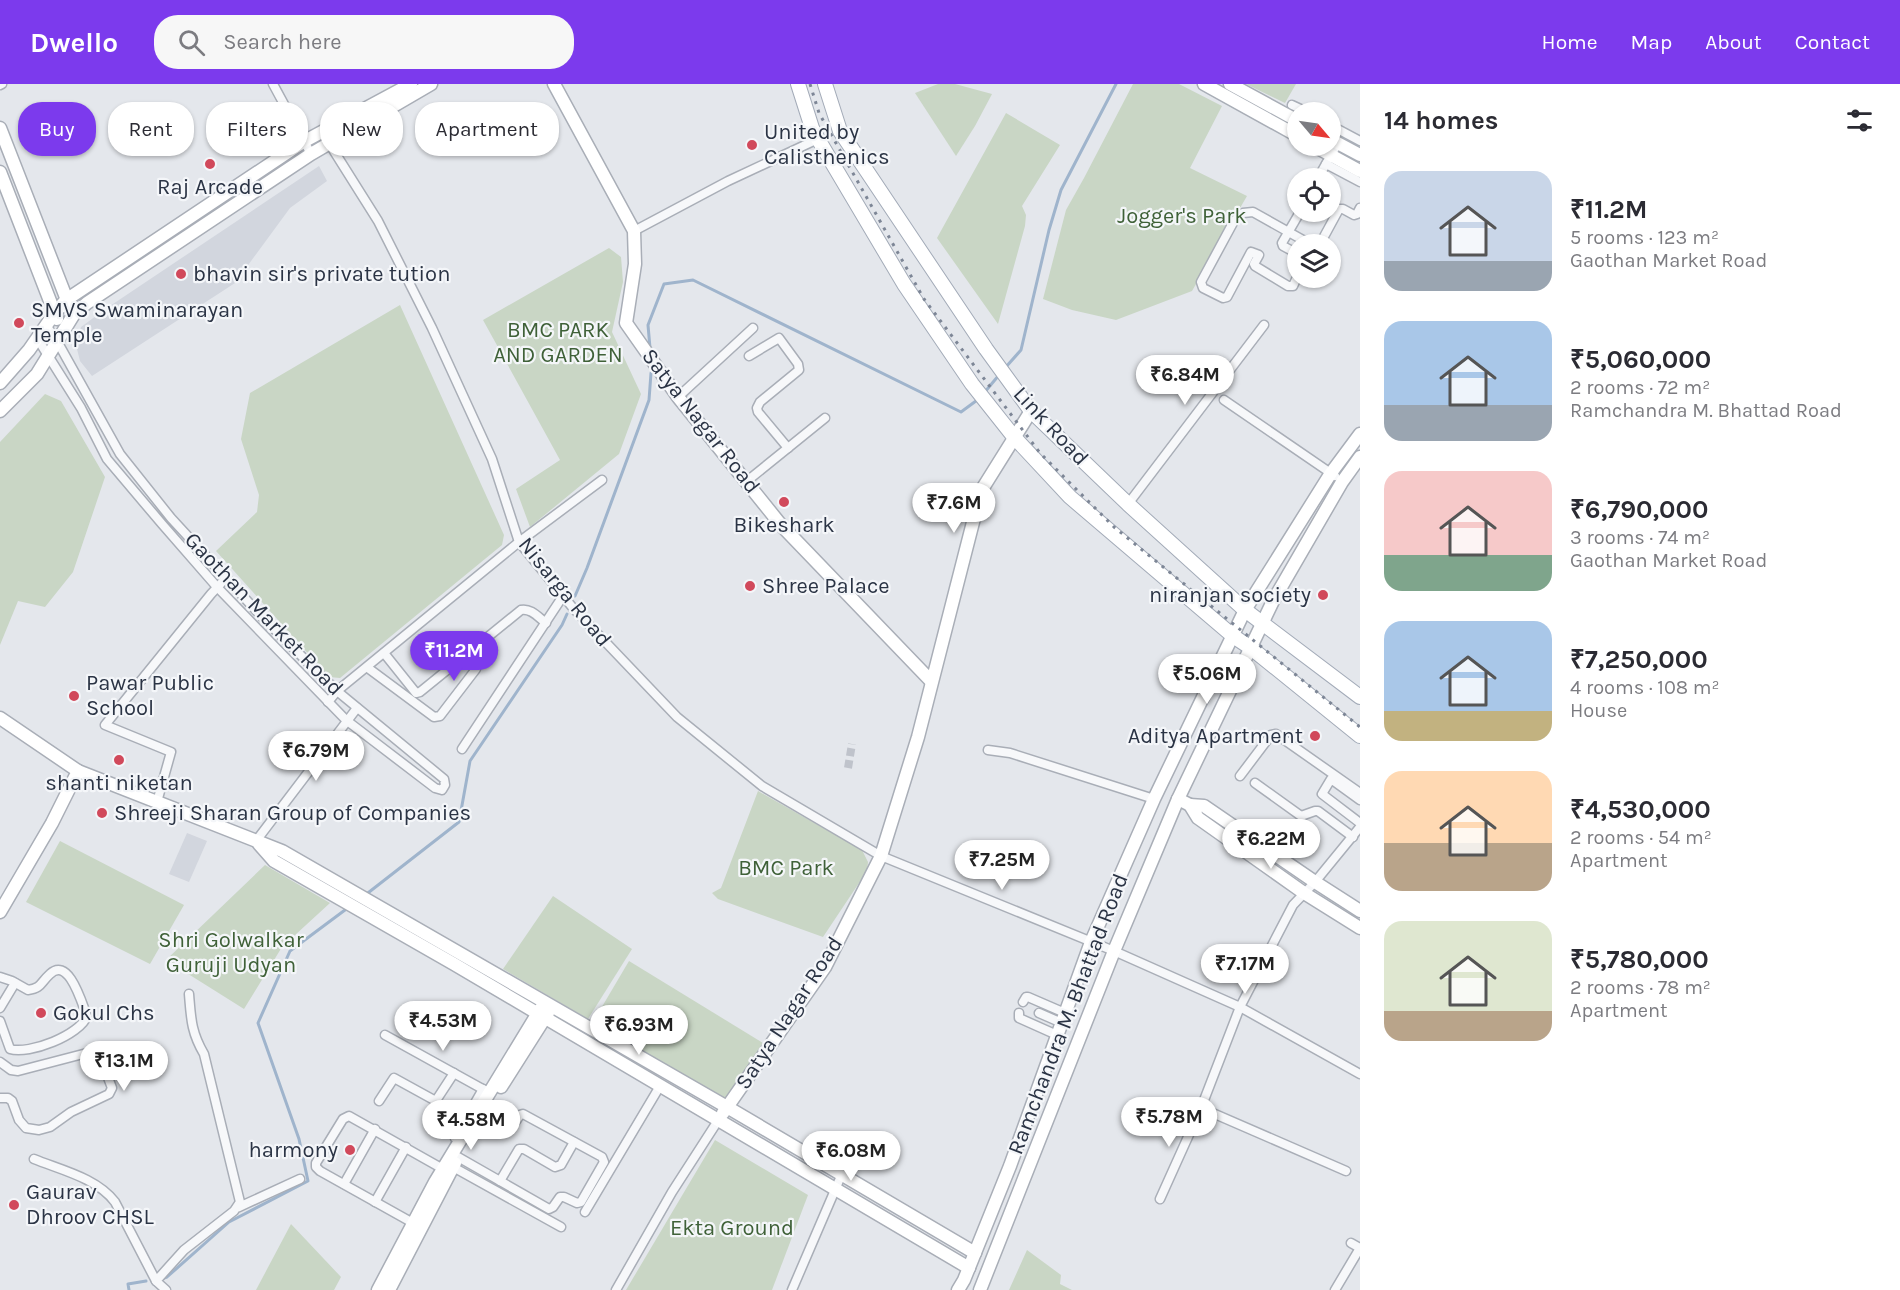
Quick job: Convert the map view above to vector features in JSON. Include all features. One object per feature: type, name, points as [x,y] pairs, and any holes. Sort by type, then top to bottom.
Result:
[{"type":"main road","name":"Link Road","points":[[798,84],[812,128],[904,284],[982,396],[1014,437],[1070,497],[1233,636],[1360,736]]},
{"type":"main road","name":"Link Road","points":[[825,84],[840,130],[986,349],[1031,411],[1128,504],[1245,610],[1360,697]]},
{"type":"street","points":[[273,84],[282,102]]},
{"type":"street","points":[[378,102],[411,84]]},
{"type":"street","points":[[401,102],[431,84]]},
{"type":"street","name":"Satya Nagar Road","points":[[554,84],[633,231],[635,264],[626,323],[678,398],[781,525],[931,681]]},
{"type":"street","points":[[1204,84],[1287,130]]},
{"type":"street","points":[[1231,84],[1287,115]]},
{"type":"street","points":[[0,128],[66,300],[74,314]]},
{"type":"street","points":[[1341,131],[1360,141]]},
{"type":"street","points":[[633,231],[818,139]]},
{"type":"street","points":[[1341,145],[1360,155]]},
{"type":"street","points":[[0,411],[37,374],[74,314],[87,303],[320,149]]},
{"type":"street","points":[[308,150],[311,154]]},
{"type":"street","points":[[0,383],[66,300],[282,156]]},
{"type":"street","name":"Nisarga Road","points":[[337,156],[378,221],[432,328],[492,459],[519,542],[563,596],[677,717],[762,786],[881,856],[1114,951],[1240,1007],[1360,1074]]},
{"type":"street","points":[[1325,156],[1360,182]]},
{"type":"street","points":[[1323,168],[1329,156]]},
{"type":"street","points":[[1328,159],[1360,171]]},
{"type":"street","points":[[0,167],[13,161]]},
{"type":"street","points":[[0,172],[54,314],[64,330]]},
{"type":"street","points":[[1325,234],[1339,209],[1354,215],[1360,208]]},
{"type":"street","points":[[1287,285],[1255,266],[1259,255],[1251,252],[1227,297],[1223,298],[1203,288],[1201,282],[1234,221],[1243,213],[1253,212],[1294,234]]},
{"type":"street","points":[[1288,234],[1294,222]]},
{"type":"street","points":[[1287,236],[1283,246],[1287,248]]},
{"type":"street","name":"Gaothan Market Road","points":[[37,338],[108,459],[217,587],[346,720],[435,788],[442,790],[445,785],[444,779],[337,691],[264,620],[186,534],[120,454],[46,325]]},
{"type":"street","points":[[1128,504],[1264,325]]},
{"type":"street","points":[[678,398],[753,327]]},
{"type":"street","points":[[749,356],[778,338],[798,364],[799,370],[760,402],[757,408],[788,448]]},
{"type":"street","points":[[1224,400],[1342,482]]},
{"type":"street","name":"Satya Nagar Road","points":[[719,1119],[825,967],[881,856],[918,737],[981,491],[1031,411]]},
{"type":"street","points":[[86,418],[95,412]]},
{"type":"street","points":[[747,481],[825,418]]},
{"type":"street","name":"Ramchandra M. Bhattad Road","points":[[961,1287],[1010,1166],[1090,942],[1154,799],[1245,610],[1331,473],[1360,434]]},
{"type":"street","name":"Ramchandra M. Bhattad Road","points":[[980,1289],[1114,951],[1178,799],[1262,623],[1342,482],[1360,457]]},
{"type":"street","points":[[328,702],[337,691],[368,668],[519,542],[602,480]]},
{"type":"street","points":[[134,491],[143,483]]},
{"type":"street","points":[[177,542],[186,534]]},
{"type":"street","points":[[157,802],[171,752],[105,725],[226,578]]},
{"type":"street","points":[[462,749],[563,596]]},
{"type":"street","points":[[384,653],[416,693],[520,610],[526,609],[546,623]]},
{"type":"street","points":[[1222,658],[1241,669]]},
{"type":"street","points":[[368,668],[434,717],[440,716],[476,669]]},
{"type":"street","points":[[256,840],[357,708]]},
{"type":"street","points":[[0,718],[78,771],[282,851],[352,890],[379,913],[541,1016],[969,1268]]},
{"type":"street","points":[[1240,776],[1271,735],[1276,734],[1360,793]]},
{"type":"street","points":[[988,750],[1010,753],[1154,799]]},
{"type":"street","points":[[0,912],[52,823],[78,771]]},
{"type":"street","points":[[1160,1199],[1201,1108],[1240,1007],[1293,905],[1353,837],[1360,825],[1322,794],[1331,780],[1360,800]]},
{"type":"street","points":[[1255,783],[1300,816],[1318,811],[1353,837]]},
{"type":"street","points":[[1178,799],[1190,806],[1198,818],[1304,893],[1360,928]]},
{"type":"street","points":[[1190,806],[1204,806],[1360,911]]},
{"type":"street","points":[[256,840],[274,861],[346,902],[379,913],[548,1004],[975,1253]]},
{"type":"street","points":[[0,979],[15,983],[24,989],[34,989],[41,986],[51,973],[56,970],[63,971],[69,975],[87,1016],[84,1023],[69,1034],[18,1052],[10,1049],[0,1021]]},
{"type":"street","points":[[0,1008],[15,983]]},
{"type":"street","points":[[189,994],[191,1026],[204,1054],[239,1194],[239,1206]]},
{"type":"street","points":[[1023,1002],[1028,997],[1043,1004],[1061,1023]]},
{"type":"street","points":[[378,1290],[413,1223],[488,1108],[548,1004]]},
{"type":"street","points":[[1033,1024],[1043,1004]]},
{"type":"street","points":[[1019,1013],[1019,1018],[1033,1024],[1061,1023]]},
{"type":"street","points":[[1039,1013],[1061,1023]]},
{"type":"street","points":[[389,1290],[451,1164],[453,1139],[541,1016]]},
{"type":"street","points":[[385,1035],[486,1091]]},
{"type":"street","points":[[0,1062],[11,1070],[18,1071],[87,1053],[96,1053],[101,1059],[112,1088],[109,1094],[71,1112],[50,1127],[39,1130],[26,1128],[19,1120],[12,1101],[8,1098],[0,1098]]},
{"type":"street","points":[[380,1101],[394,1078],[434,1100],[437,1099],[454,1073]]},
{"type":"street","points":[[585,1212],[660,1086]]},
{"type":"street","points":[[413,1223],[316,1167],[316,1163],[343,1119],[349,1116],[354,1117],[406,1147],[500,1180],[549,1209],[554,1207],[560,1197],[577,1203],[581,1202],[604,1162],[602,1157],[523,1114],[512,1122],[488,1108]]},
{"type":"street","points":[[1201,1108],[1346,1171]]},
{"type":"street","points":[[616,1290],[672,1192],[719,1119]]},
{"type":"street","points":[[344,1184],[375,1129]]},
{"type":"street","points":[[500,1180],[519,1149],[524,1149],[555,1167],[561,1165],[574,1142]]},
{"type":"street","points":[[375,1202],[406,1147]]},
{"type":"street","points":[[34,1159],[97,1185],[107,1192],[115,1202],[156,1281],[166,1290]]},
{"type":"street","points":[[451,1164],[561,1227]]},
{"type":"street","points":[[792,1290],[841,1176]]},
{"type":"street","points":[[156,1281],[184,1250],[239,1206],[300,1179]]},
{"type":"street","points":[[1335,1290],[1357,1247]]},
{"type":"shaded area","points":[[319,166],[327,181],[290,208],[235,283],[92,376],[80,361],[76,345],[81,327],[100,313],[104,318],[110,313],[107,308]]},
{"type":"shaded area","points":[[187,833],[207,841],[189,882],[169,874]]},
{"type":"green space","points":[[938,84],[955,84],[992,94],[956,156],[915,93]]},
{"type":"green space","name":"Jogger's Park","points":[[1133,84],[1179,84],[1222,106],[1190,168],[1247,196],[1192,291],[1116,320],[1072,310],[1043,299],[1066,210]]},
{"type":"green space","points":[[1246,84],[1296,84],[1285,103]]},
{"type":"green space","points":[[1006,113],[1060,145],[1022,206],[1026,215],[1025,226],[998,324],[937,238]]},
{"type":"green space","name":"BMC PARK AND GARDEN","points":[[609,248],[621,257],[623,282],[612,332],[641,394],[619,454],[530,527],[516,489],[560,460],[483,320]]},
{"type":"green space","points":[[400,305],[504,535],[502,545],[340,678],[329,677],[216,551],[257,512],[259,495],[241,439],[250,393]]},
{"type":"green space","points":[[45,394],[61,401],[105,477],[73,572],[45,607],[18,601],[0,645],[0,442]]},
{"type":"green space","name":"BMC Park","points":[[758,791],[862,850],[868,862],[867,871],[823,937],[718,899],[712,893],[721,888]]},
{"type":"green space","points":[[60,841],[184,905],[150,964],[26,902]]},
{"type":"green space","name":"Shri Golwalkar Guruji Udyan","points":[[265,865],[330,903],[282,947],[244,1009],[166,960]]},
{"type":"green space","points":[[553,896],[632,949],[588,1019],[503,969]]},
{"type":"green space","points":[[629,961],[763,1043],[725,1100],[593,1022]]},
{"type":"green space","name":"Ekta Ground","points":[[715,1140],[808,1195],[772,1290],[626,1290]]},
{"type":"green space","points":[[291,1224],[341,1277],[334,1290],[256,1290]]},
{"type":"green space","points":[[1027,1250],[1061,1275],[1060,1284],[1072,1290],[1009,1290]]},
{"type":"waterway","points":[[1005,368],[1021,350],[1049,230],[1061,190],[1116,84]]},
{"type":"waterway","points":[[650,348],[648,325],[664,284],[693,280],[961,412],[980,398]]},
{"type":"waterway","points":[[575,596],[649,400],[651,373]]},
{"type":"waterway","points":[[984,393],[999,375]]},
{"type":"waterway","points":[[364,896],[459,822],[470,761],[562,625],[567,614]]},
{"type":"waterway","points":[[164,1278],[229,1222],[308,1181],[299,1139],[258,1023],[290,951],[349,907]]},
{"type":"waterway","points":[[129,1290],[128,1284],[146,1281]]},
{"type":"tunnel","points":[[848,768],[852,744]]},
{"type":"railway","points":[[810,84],[819,113],[924,299],[1040,453],[1114,527],[1360,727]]},
{"type":"place","name":"United by Calisthenics","points":[[752,145]]},
{"type":"place","name":"Raj Arcade","points":[[210,164]]},
{"type":"place","name":"bhavin sir's private tution","points":[[181,274]]},
{"type":"place","name":"SMVS Swaminarayan Temple","points":[[19,323]]},
{"type":"place","name":"Bikeshark","points":[[784,502]]},
{"type":"place","name":"Shree Palace","points":[[750,586]]},
{"type":"place","name":"niranjan society","points":[[1323,595]]},
{"type":"place","name":"Pawar Public School","points":[[74,696]]},
{"type":"place","name":"Aditya Apartment","points":[[1315,736]]},
{"type":"place","name":"shanti niketan","points":[[119,760]]},
{"type":"place","name":"Shreeji Sharan Group of Companies","points":[[102,813]]},
{"type":"place","name":"Gokul Chs","points":[[41,1013]]},
{"type":"place","name":"harmony","points":[[350,1150]]},
{"type":"place","name":"Gaurav Dhroov CHSL","points":[[14,1205]]}]
